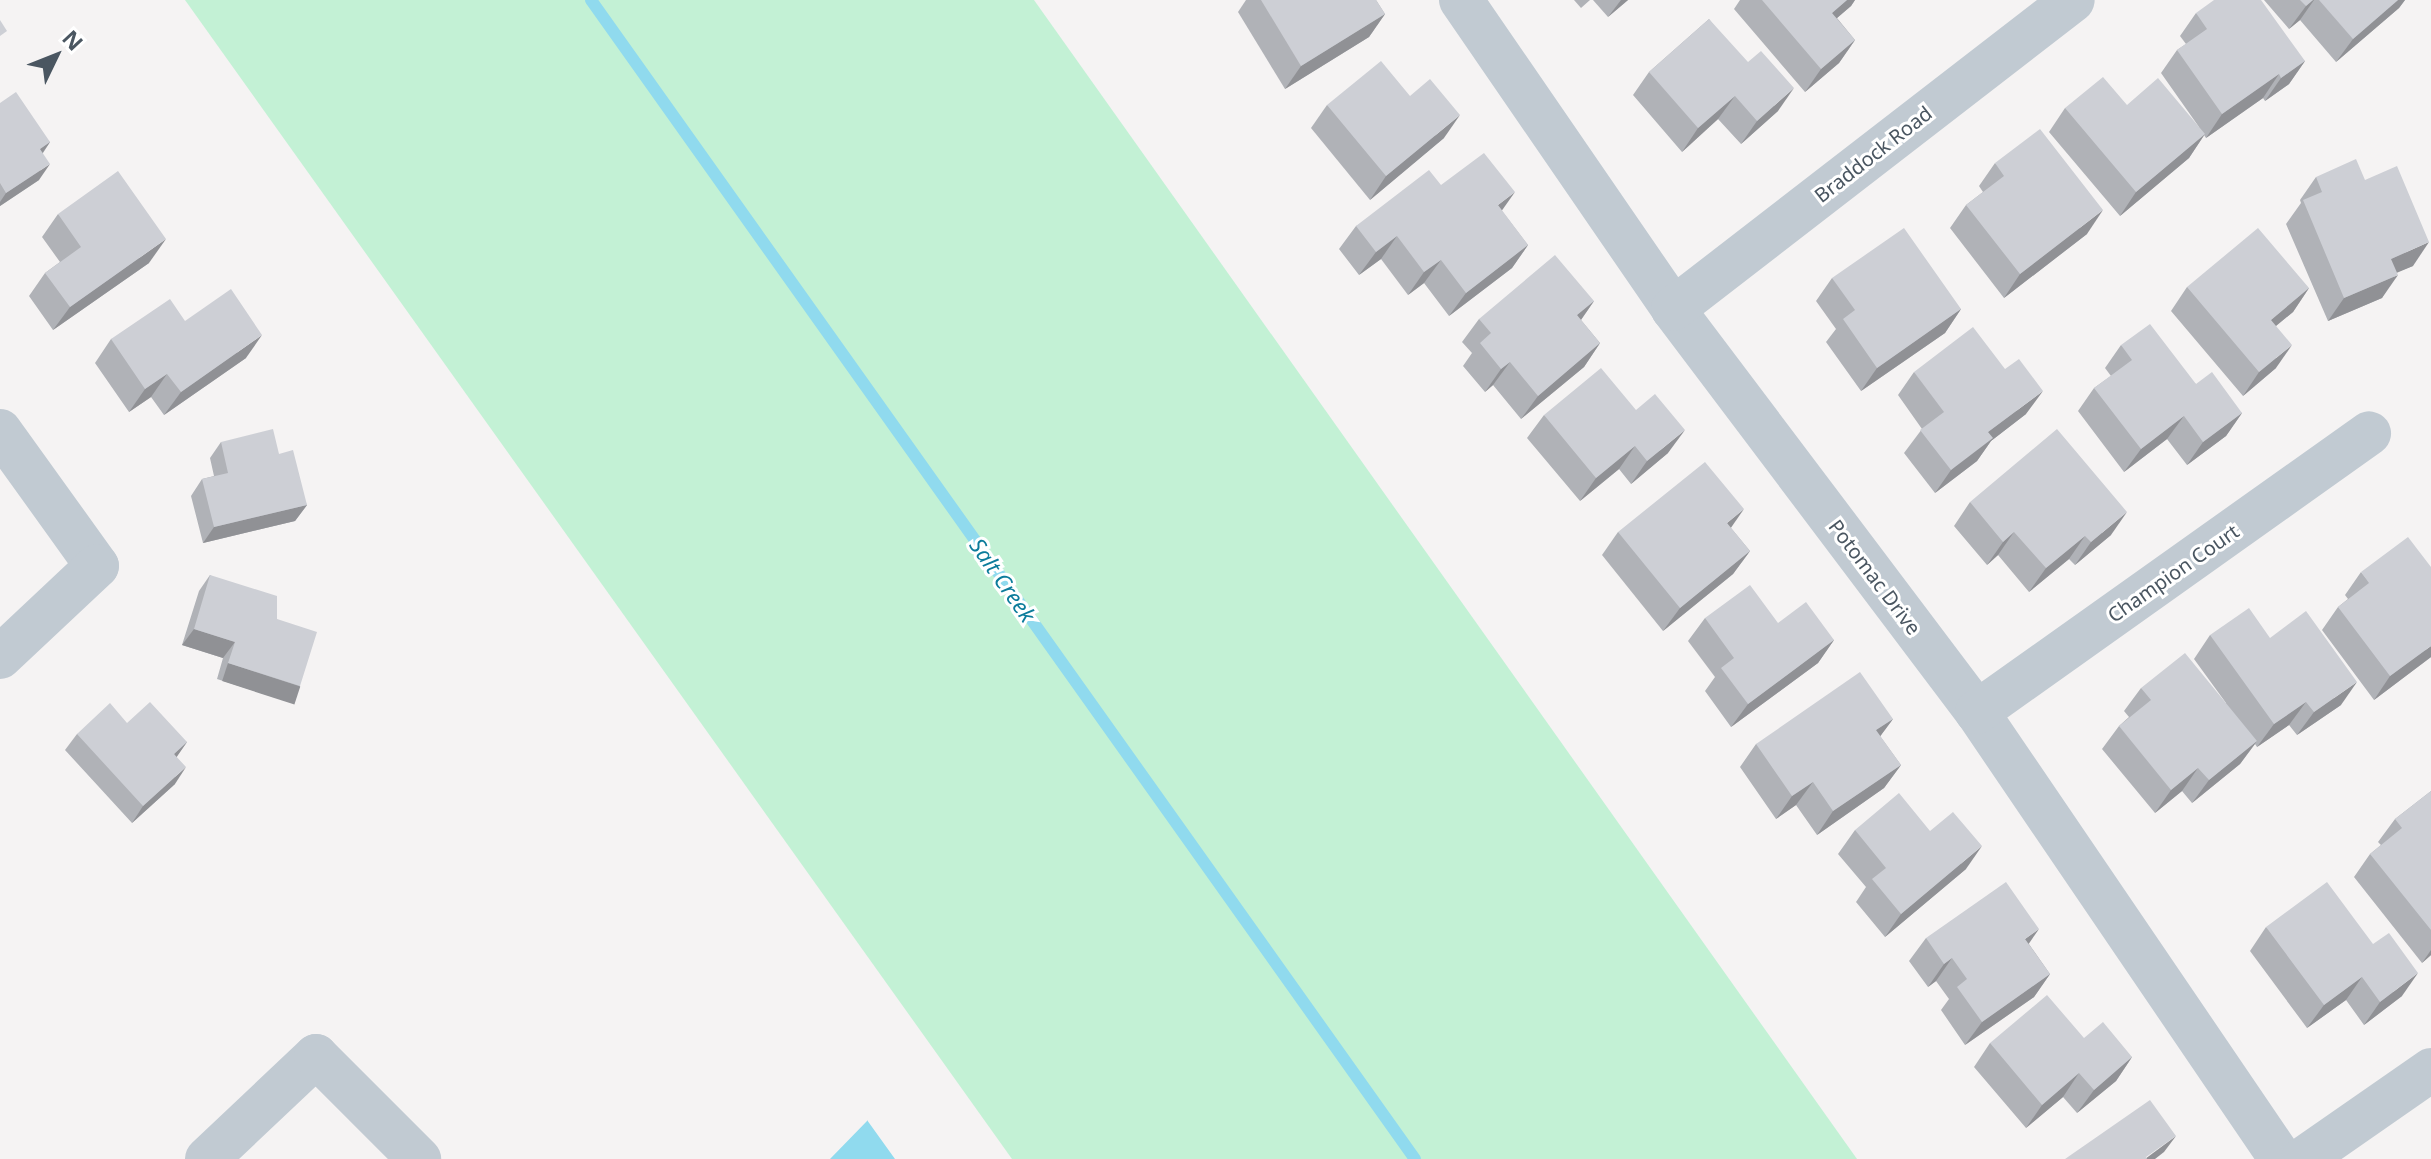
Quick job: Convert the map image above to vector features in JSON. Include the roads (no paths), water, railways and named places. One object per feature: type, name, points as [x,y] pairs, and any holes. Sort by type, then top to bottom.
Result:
[{"type":"street","name":"Potomac Drive","points":[[1461,0],[1673,309],[1977,712],[2281,1159]]},
{"type":"street","name":"Braddock Road","points":[[1673,309],[2073,0]]},
{"type":"street","points":[[0,431],[97,566],[0,657]]},
{"type":"street","name":"Champion Court","points":[[1977,712],[2369,433]]},
{"type":"street","points":[[207,1159],[316,1056],[419,1159]]},
{"type":"street","points":[[2303,1159],[2431,1070]]},
{"type":"water","points":[[867,1121],[895,1159],[830,1159]]},
{"type":"waterway","name":"Salt Creek","points":[[591,0],[1415,1159]]}]
